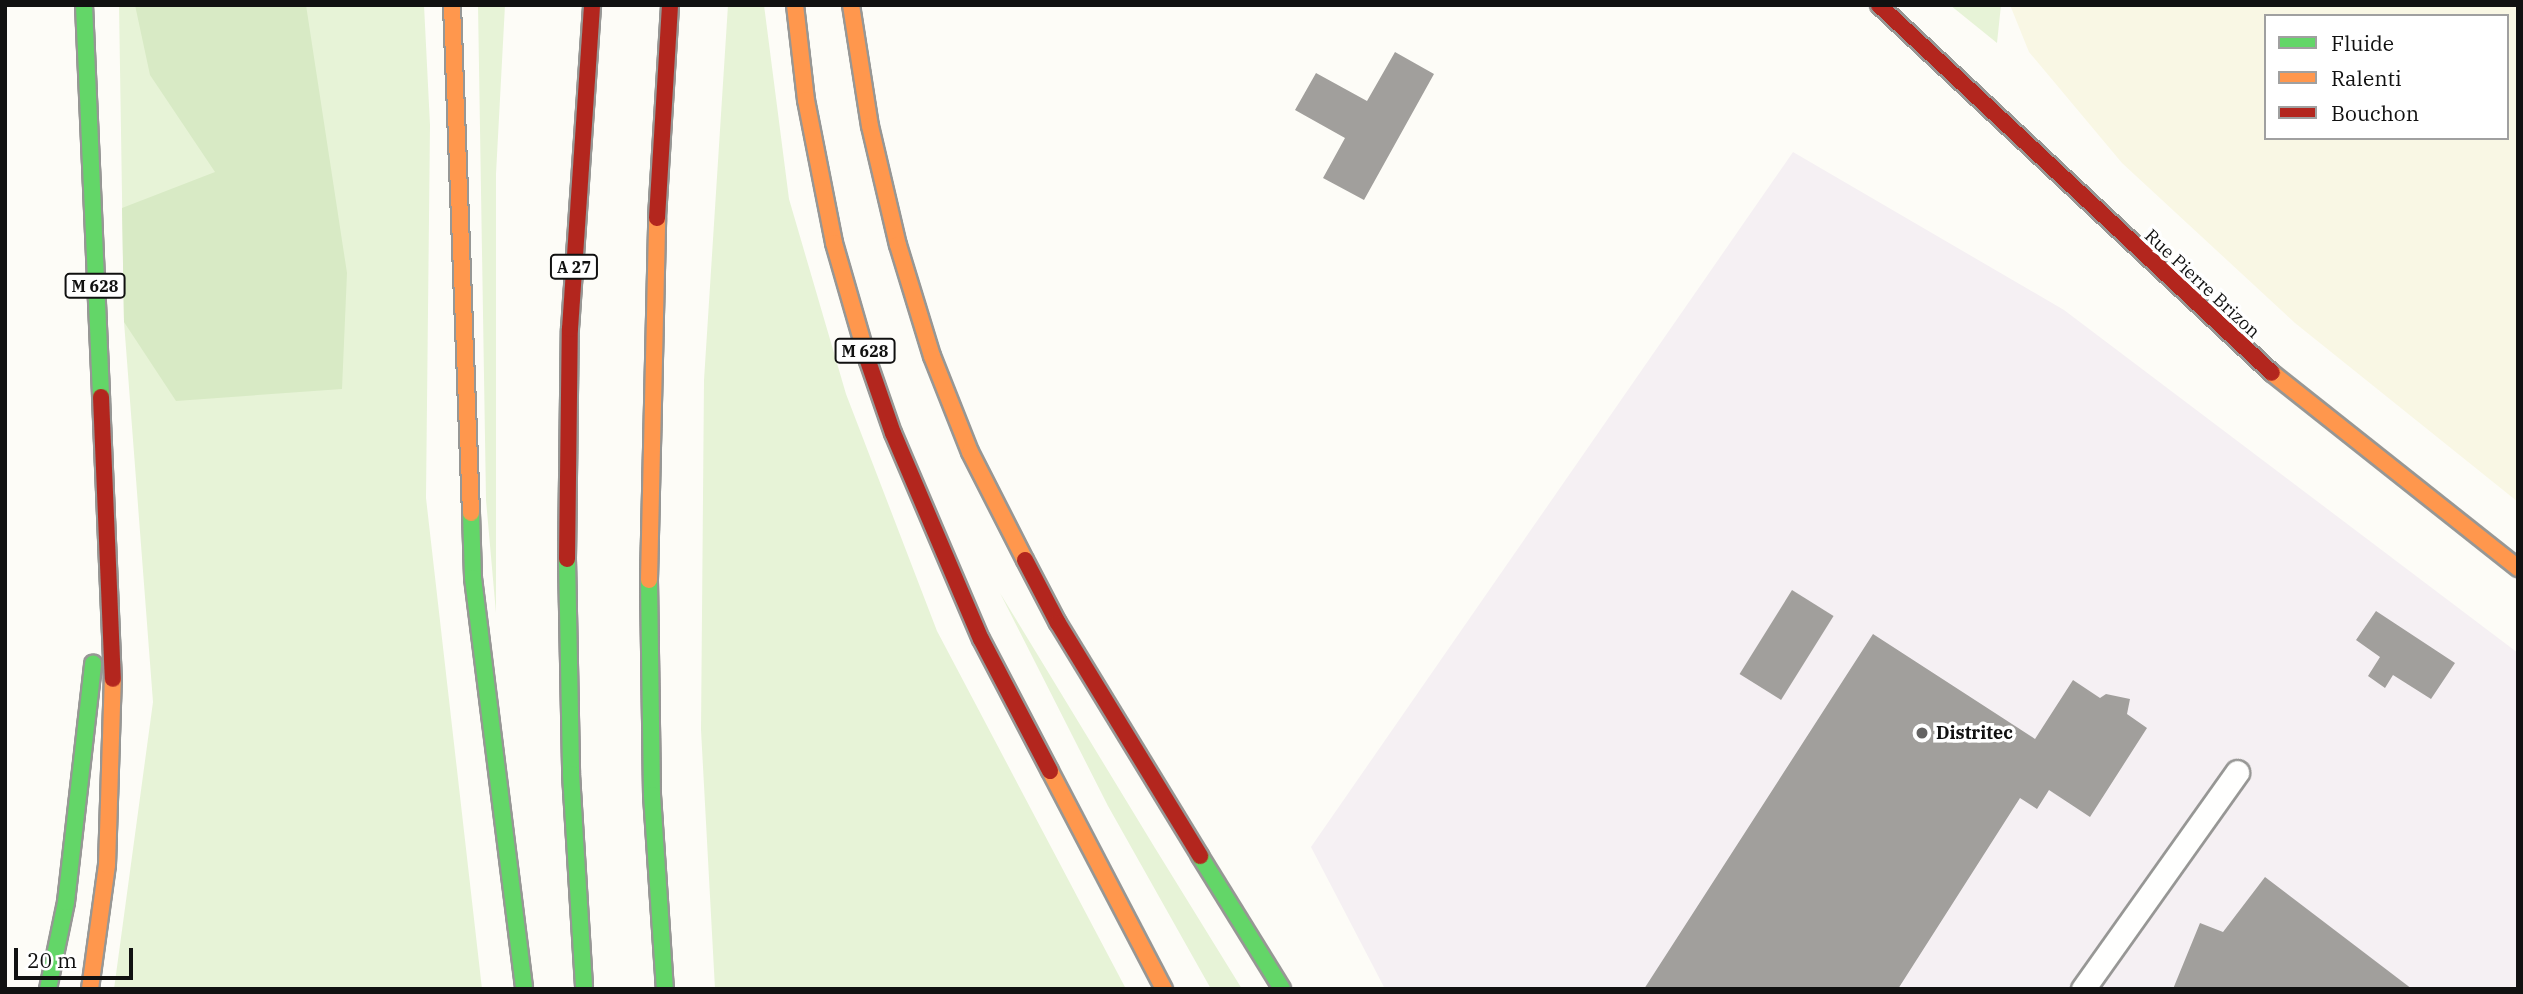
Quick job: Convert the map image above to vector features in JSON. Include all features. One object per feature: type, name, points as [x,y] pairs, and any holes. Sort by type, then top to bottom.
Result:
[{"type":"main road","name":"M 628","points":[[81,5],[108,523],[113,774],[107,865],[90,989]]},
{"type":"main road","points":[[452,5],[473,578],[524,989]]},
{"type":"main road","name":"A 27","points":[[584,989],[571,774],[566,528],[570,329],[592,5]]},
{"type":"main road","points":[[665,989],[652,795],[648,524],[653,275],[670,5]]},
{"type":"main road","name":"M 628","points":[[795,5],[806,100],[834,243],[855,323],[893,433],[981,639],[1164,989]]},
{"type":"main road","points":[[851,5],[870,126],[898,245],[932,356],[970,452],[1058,623],[1282,989]]},
{"type":"main road","name":"Rue Pierre Brizon","points":[[1879,5],[2259,363],[2518,568]]},
{"type":"main road","name":"M 628","points":[[48,989],[66,902],[108,523]]},
{"type":"lane","points":[[2083,989],[2237,772]]},
{"type":"shaded area","points":[[2010,5],[2518,5],[2518,502],[2295,323],[2122,163],[2029,52]]},
{"type":"shaded area","points":[[1793,152],[2064,310],[2518,653],[2518,989],[1385,989],[1311,847]]},
{"type":"green space","points":[[119,5],[424,5],[430,125],[426,498],[482,989],[114,989],[153,702],[124,322]]},
{"type":"green space","points":[[135,5],[306,5],[347,273],[342,389],[176,401],[124,322],[122,208],[215,172],[150,75]]},
{"type":"green space","points":[[478,5],[505,5],[496,174],[496,613],[486,500]]},
{"type":"green space","points":[[728,5],[764,5],[789,199],[846,394],[937,631],[1126,989],[715,989],[701,730],[704,380]]},
{"type":"green space","points":[[1950,5],[2001,5],[1997,43]]},
{"type":"green space","points":[[1000,593],[1242,989],[1211,989],[1108,806]]},
{"type":"building","points":[[1395,52],[1434,74],[1364,200],[1323,178],[1345,138],[1295,110],[1316,73],[1367,101]]},
{"type":"building","points":[[1792,590],[1834,616],[1781,700],[1740,674]]},
{"type":"building","points":[[2376,611],[2455,663],[2431,699],[2393,675],[2385,688],[2368,676],[2380,657],[2356,640]]},
{"type":"building","points":[[1873,634],[2035,739],[2073,680],[2100,698],[2106,694],[2130,699],[2127,714],[2147,728],[2090,817],[2049,790],[2037,809],[2020,798],[1898,989],[1644,989]]},
{"type":"building","points":[[2265,877],[2412,989],[2173,989],[2200,923],[2223,932]]},
{"type":"traffic: fast","points":[[84,5],[101,397]]},
{"type":"traffic: fast","points":[[471,513],[473,578],[524,989]]},
{"type":"traffic: fast","points":[[567,559],[571,774],[584,989]]},
{"type":"traffic: fast","points":[[649,580],[652,795],[665,989]]},
{"type":"traffic: fast","points":[[48,989],[66,902],[93,664]]},
{"type":"traffic: fast","points":[[1200,856],[1282,989]]},
{"type":"traffic: slow","points":[[452,5],[471,513]]},
{"type":"traffic: slow","points":[[795,5],[806,100],[834,243],[868,361]]},
{"type":"traffic: slow","points":[[851,5],[870,126],[898,245],[932,356],[970,452],[1025,560]]},
{"type":"traffic: slow","points":[[649,580],[657,218]]},
{"type":"traffic: slow","points":[[2272,373],[2518,568]]},
{"type":"traffic: slow","points":[[90,989],[107,865],[113,679]]},
{"type":"traffic: slow","points":[[1050,771],[1164,989]]},
{"type":"traffic: jam","points":[[567,559],[570,329],[592,5]]},
{"type":"traffic: jam","points":[[657,218],[670,5]]},
{"type":"traffic: jam","points":[[1879,5],[2272,373]]},
{"type":"traffic: jam","points":[[868,361],[893,433],[981,639],[1050,771]]},
{"type":"traffic: jam","points":[[101,397],[113,679]]},
{"type":"traffic: jam","points":[[1025,560],[1058,623],[1200,856]]},
{"type":"place","name":"Distritec","points":[[1922,733]]}]
